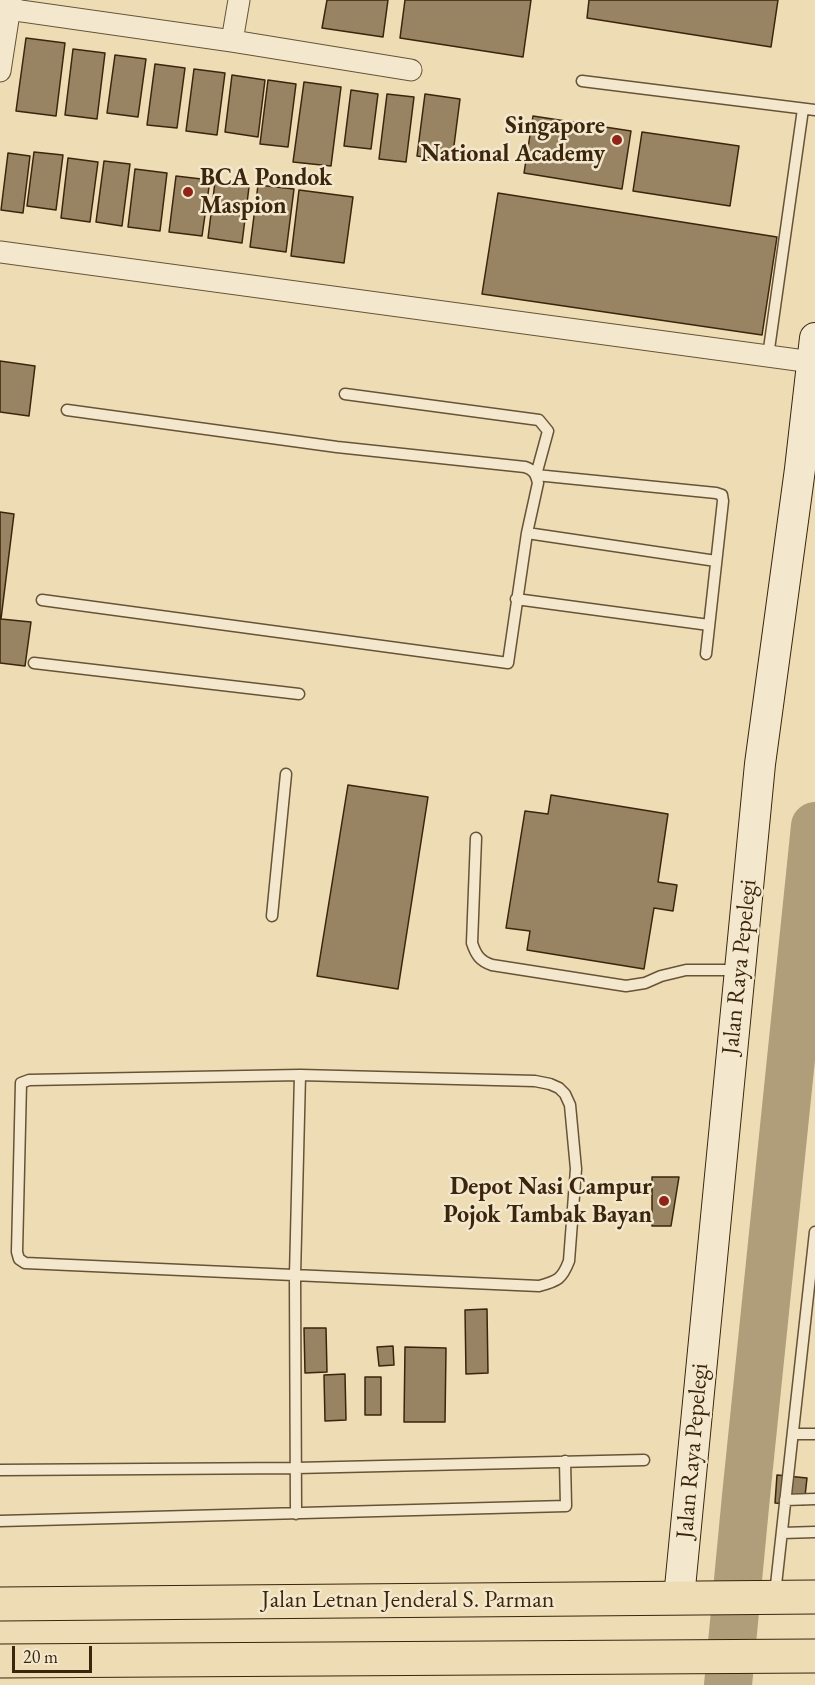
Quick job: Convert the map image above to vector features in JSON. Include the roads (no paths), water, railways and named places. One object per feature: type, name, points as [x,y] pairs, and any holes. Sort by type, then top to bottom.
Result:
[{"type":"highway","name":"Jalan Letnan Jenderal S. Parman","points":[[0,1604],[815,1597]]},
{"type":"highway","points":[[0,1661],[815,1656]]},
{"type":"street","points":[[232,41],[239,0]]},
{"type":"street","points":[[0,70],[7,6],[411,70]]},
{"type":"street","points":[[0,252],[768,356],[813,350]]},
{"type":"street","name":"Jalan Raya Pepelegi","points":[[679,1598],[760,764],[808,470],[813,350]]},
{"type":"lane","points":[[582,81],[815,111]]},
{"type":"lane","points":[[768,356],[803,109]]},
{"type":"lane","points":[[345,394],[539,420],[548,431],[536,475]]},
{"type":"lane","points":[[42,600],[508,663],[527,533],[538,483],[532,470],[525,467],[337,447],[67,410]]},
{"type":"lane","points":[[536,475],[722,495],[706,654]]},
{"type":"lane","points":[[527,533],[716,561]]},
{"type":"lane","points":[[516,599],[709,625]]},
{"type":"lane","points":[[34,663],[299,694]]},
{"type":"lane","points":[[272,916],[285,774]]},
{"type":"lane","points":[[476,838],[472,943],[482,962],[626,986],[645,983],[661,976],[686,970],[740,970]]},
{"type":"lane","points":[[296,1514],[296,1275],[300,1075]]},
{"type":"lane","points":[[300,1075],[535,1081],[550,1084],[565,1094],[570,1105],[576,1169],[569,1261],[563,1274],[555,1282],[539,1286],[296,1275],[25,1263],[19,1259],[17,1229],[21,1083],[29,1080],[300,1075]]},
{"type":"lane","points":[[774,1598],[815,1237]]},
{"type":"lane","points":[[793,1434],[815,1434]]},
{"type":"lane","points":[[0,1470],[296,1468],[644,1460]]},
{"type":"lane","points":[[0,1521],[566,1506],[566,1461]]},
{"type":"lane","points":[[785,1500],[815,1499]]},
{"type":"lane","points":[[782,1533],[815,1532]]},
{"type":"waterway","points":[[728,1685],[815,826]]},
{"type":"place","name":"Singapore National Academy","points":[[617,140]]},
{"type":"place","name":"BCA Pondok Maspion","points":[[188,192]]},
{"type":"place","name":"Depot Nasi Campur Pojok Tambak Bayan","points":[[664,1201]]}]
